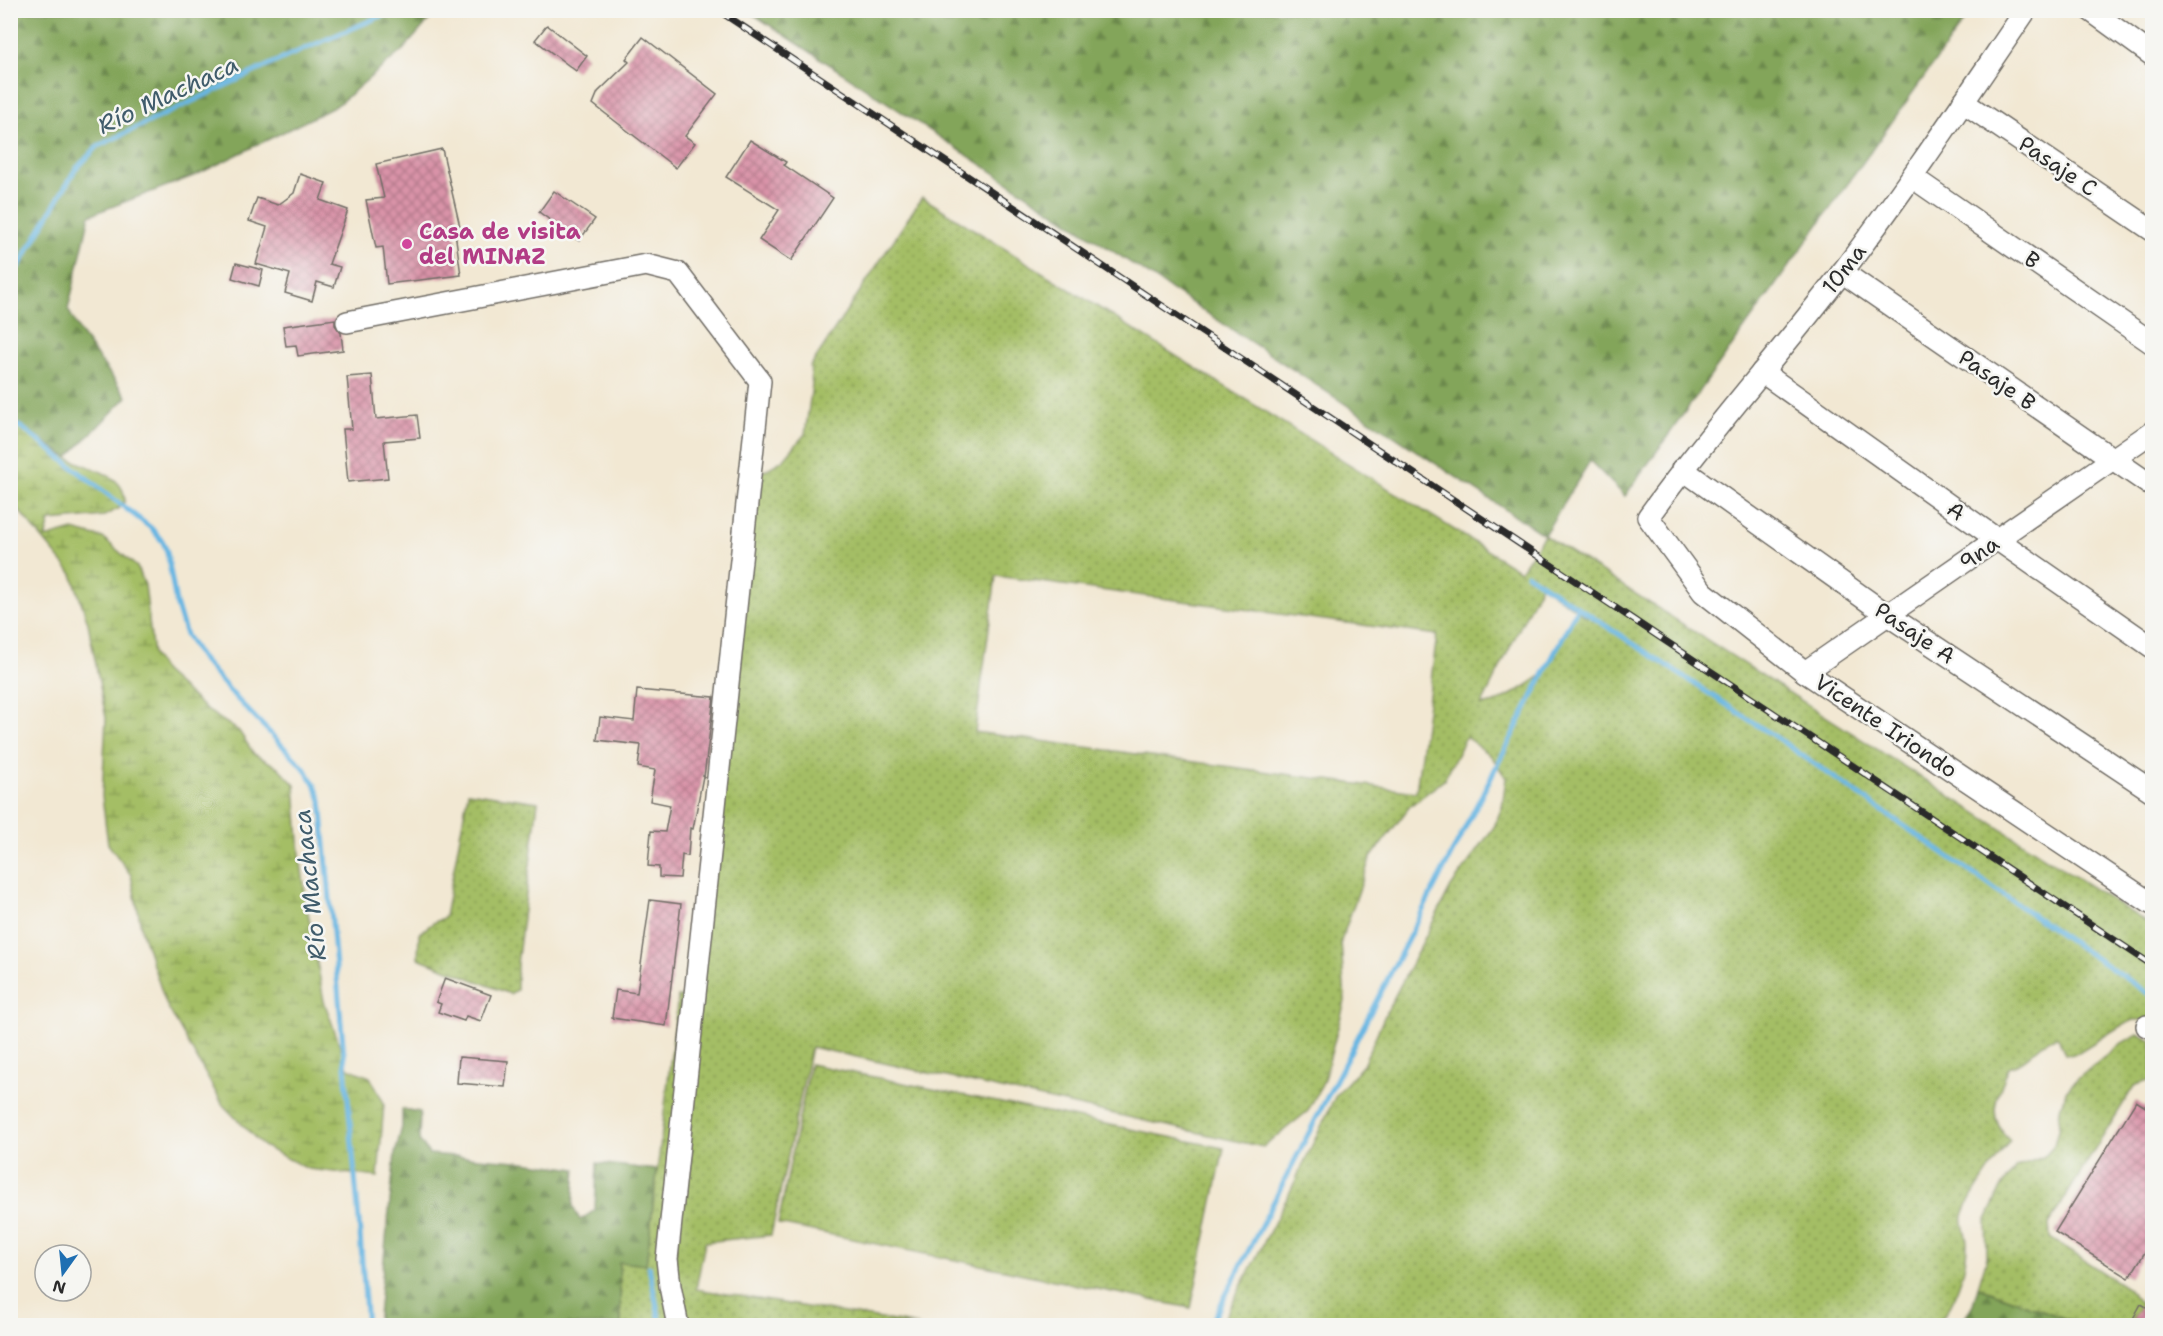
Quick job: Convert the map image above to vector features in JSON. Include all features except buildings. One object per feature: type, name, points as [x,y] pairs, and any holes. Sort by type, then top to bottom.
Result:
[{"type":"street","name":"10ma","points":[[1648,516],[1682,469],[1842,272],[1912,177],[2026,10]]},
{"type":"street","points":[[2090,10],[2152,55]]},
{"type":"street","name":"Pasaje C","points":[[1963,102],[2152,230]]},
{"type":"street","name":"B","points":[[1912,177],[2152,343]]},
{"type":"street","points":[[347,322],[646,266],[678,273],[760,381],[667,1259],[678,1326]]},
{"type":"street","name":"Pasaje B","points":[[1842,272],[2152,486]]},
{"type":"street","name":"A","points":[[1761,372],[2152,647]]},
{"type":"street","name":"9na","points":[[1805,672],[2152,432]]},
{"type":"street","name":"Pasaje A","points":[[1682,469],[1889,616],[2152,791]]},
{"type":"street","name":"Vicente Iriondo","points":[[1648,516],[1703,592],[1805,672],[2152,904]]},
{"type":"green space","points":[[11,11],[437,11],[403,50],[336,106],[196,175],[90,215],[68,309],[81,334],[127,397],[68,457],[26,430],[11,424]]},
{"type":"green space","points":[[748,11],[1971,11],[1625,496],[1590,461],[1544,535]]},
{"type":"green space","points":[[922,197],[1520,571],[1544,535],[2152,926],[2152,1020],[2134,1020],[2074,1055],[2065,1054],[2058,1037],[2051,1039],[2009,1067],[1998,1096],[1995,1114],[2002,1131],[2010,1140],[1966,1208],[1963,1216],[1967,1243],[1965,1265],[1954,1297],[1937,1325],[1221,1325],[1288,1196],[1336,1095],[1363,1065],[1385,1015],[1451,887],[1494,827],[1502,807],[1506,778],[1492,757],[1466,737],[1444,780],[1410,806],[1370,859],[1341,941],[1345,1001],[1324,1080],[1308,1111],[1263,1147],[811,1047],[771,1235],[705,1242],[696,1289],[919,1325],[681,1325],[667,1259],[750,479],[783,460],[805,434],[812,385],[810,367]],"holes":[[[996,576],[1437,635],[1416,792],[975,732]],[[1541,585],[1588,618],[1576,610],[1544,674],[1495,703],[1481,706]]]},
{"type":"green space","points":[[11,424],[33,434],[68,458],[105,473],[119,485],[125,501],[118,509],[104,516],[50,521],[45,538],[73,530],[103,538],[137,567],[145,585],[153,655],[164,672],[208,711],[239,731],[254,754],[278,767],[295,785],[300,855],[324,1001],[348,1068],[370,1077],[384,1103],[378,1177],[308,1169],[263,1146],[223,1105],[166,1004],[142,932],[131,875],[108,844],[102,796],[106,718],[88,623],[72,574],[11,501]]},
{"type":"green space","points":[[468,792],[538,802],[517,964],[517,990],[510,994],[418,958],[419,934],[445,917]]},
{"type":"green space","points":[[678,997],[685,998],[673,1325],[621,1325],[619,1261],[646,1264]]},
{"type":"green space","points":[[2138,1034],[2152,1041],[2152,1082],[2148,1081],[2134,1086],[2049,1224],[2050,1238],[2127,1288],[2141,1304],[2129,1325],[2080,1324],[1978,1287],[1987,1257],[1986,1220],[2001,1188],[2016,1167],[2043,1157],[2054,1145],[2060,1109],[2066,1091],[2120,1044]]},
{"type":"green space","points":[[810,1064],[1224,1148],[1191,1308],[778,1224]]},
{"type":"green space","points":[[402,1109],[420,1112],[419,1140],[429,1154],[516,1161],[576,1169],[573,1206],[580,1220],[595,1210],[597,1163],[657,1170],[646,1265],[619,1262],[621,1325],[377,1325],[395,1154],[402,1127]]},
{"type":"green space","points":[[1978,1287],[2080,1324],[2102,1325],[1961,1325],[1973,1304]]},
{"type":"waterway","name":"Río Machaca","points":[[10,277],[75,170],[98,146],[288,56],[395,10]]},
{"type":"waterway","name":"Río Machaca","points":[[10,423],[21,427],[151,528],[163,542],[167,552],[176,603],[186,635],[200,657],[238,700],[304,768],[321,800],[367,1326]]},
{"type":"waterway","points":[[1527,574],[1780,740],[2152,996]]},
{"type":"waterway","points":[[1210,1326],[1578,607]]},
{"type":"waterway","points":[[649,1267],[661,1326]]},
{"type":"railway","points":[[718,10],[2152,965]]},
{"type":"place","name":"Casa de visita del MINAZ","points":[[407,244]]}]
